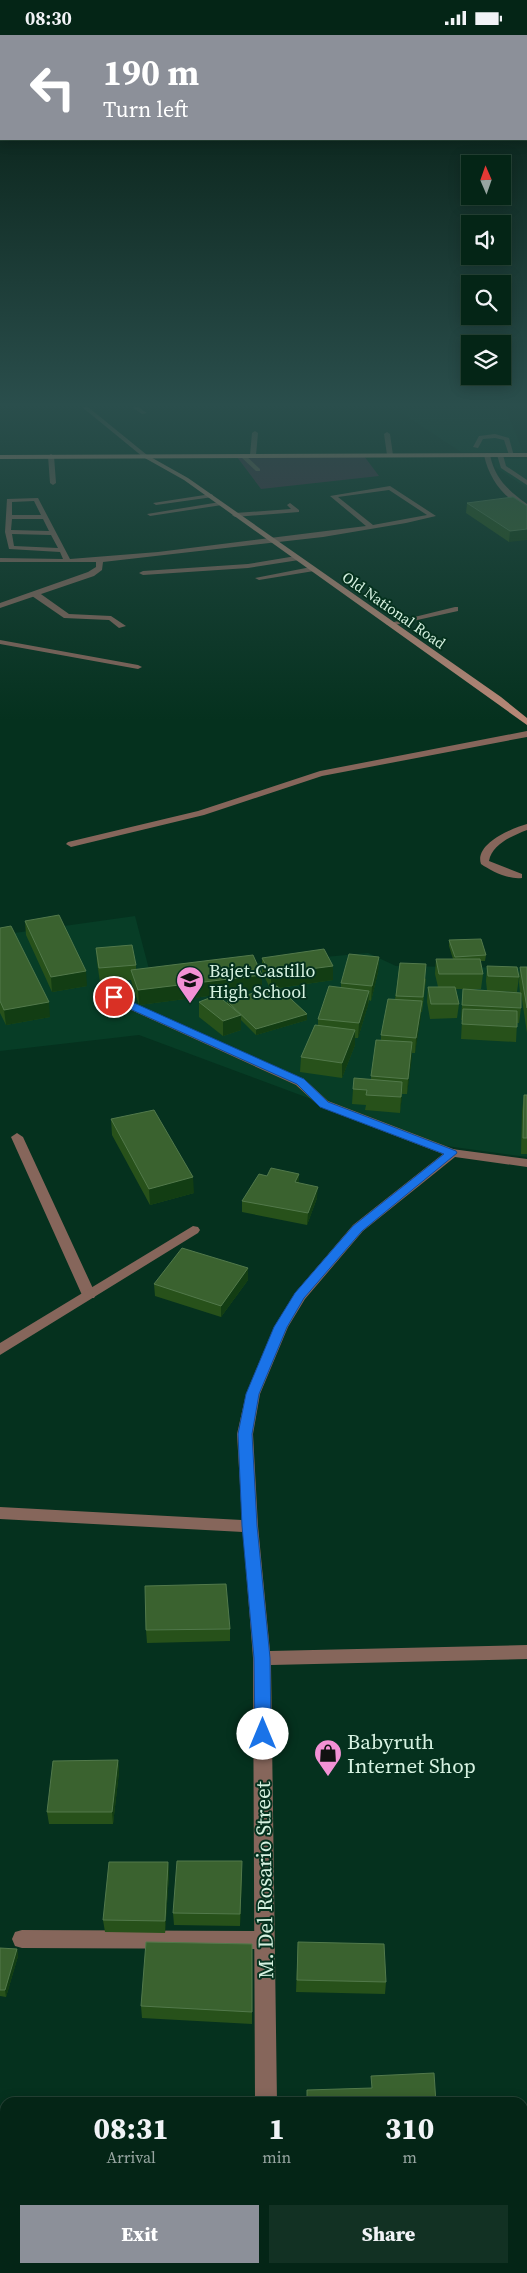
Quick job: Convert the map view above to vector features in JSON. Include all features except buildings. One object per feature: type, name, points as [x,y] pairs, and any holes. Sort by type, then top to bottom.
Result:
[{"type":"main road","name":"Old National Road","points":[[229,511],[498,699],[527,722]]},
{"type":"street","points":[[8,511],[8,532],[11,548],[61,550]]},
{"type":"street","points":[[42,511],[68,561]]},
{"type":"street","points":[[150,514],[168,511]]},
{"type":"street","points":[[234,515],[290,511]]},
{"type":"street","points":[[353,511],[371,527]]},
{"type":"street","points":[[0,560],[100,561],[273,542],[433,516],[426,511]]},
{"type":"street","points":[[8,517],[45,517]]},
{"type":"street","points":[[8,532],[52,533]]},
{"type":"street","points":[[143,573],[248,566],[296,558]]},
{"type":"street","points":[[0,607],[91,574],[99,568],[100,561]]},
{"type":"street","points":[[259,578],[312,569]]},
{"type":"street","points":[[35,594],[67,617],[111,618],[122,626]]},
{"type":"street","points":[[390,624],[455,609]]},
{"type":"street","points":[[0,642],[138,667]]},
{"type":"street","points":[[71,844],[200,813],[320,774],[527,734]]},
{"type":"street","points":[[518,876],[494,868],[484,862],[484,855],[492,845],[527,827]]},
{"type":"street","points":[[114,997],[300,1081],[324,1104],[452,1153],[527,1163]]},
{"type":"street","points":[[17,1137],[89,1295]]},
{"type":"street","name":"M. Del Rosario Street","points":[[266,2097],[262,1658],[250,1526],[245,1434],[253,1394],[281,1327],[300,1296],[358,1228],[452,1153]]},
{"type":"street","points":[[0,1350],[193,1230]]},
{"type":"street","points":[[0,1513],[250,1526]]},
{"type":"street","points":[[262,1658],[527,1652]]},
{"type":"street","points":[[22,1939],[265,1941]]},
{"type":"shaded area","name":"Bajet-Castillo High School","points":[[135,916],[150,973],[368,953],[396,966],[527,968],[527,1157],[432,1144],[139,1035],[0,1051],[0,935]]},
{"type":"place","name":"Bajet-Castillo High School","points":[[190,1004]]},
{"type":"place","name":"Babyruth Internet Shop","points":[[328,1777]]},
{"type":"route","points":[[114,997],[300,1081],[324,1104],[452,1153],[358,1228],[300,1296],[281,1327],[253,1394],[245,1434],[250,1526],[262,1658],[263,1734]]}]
